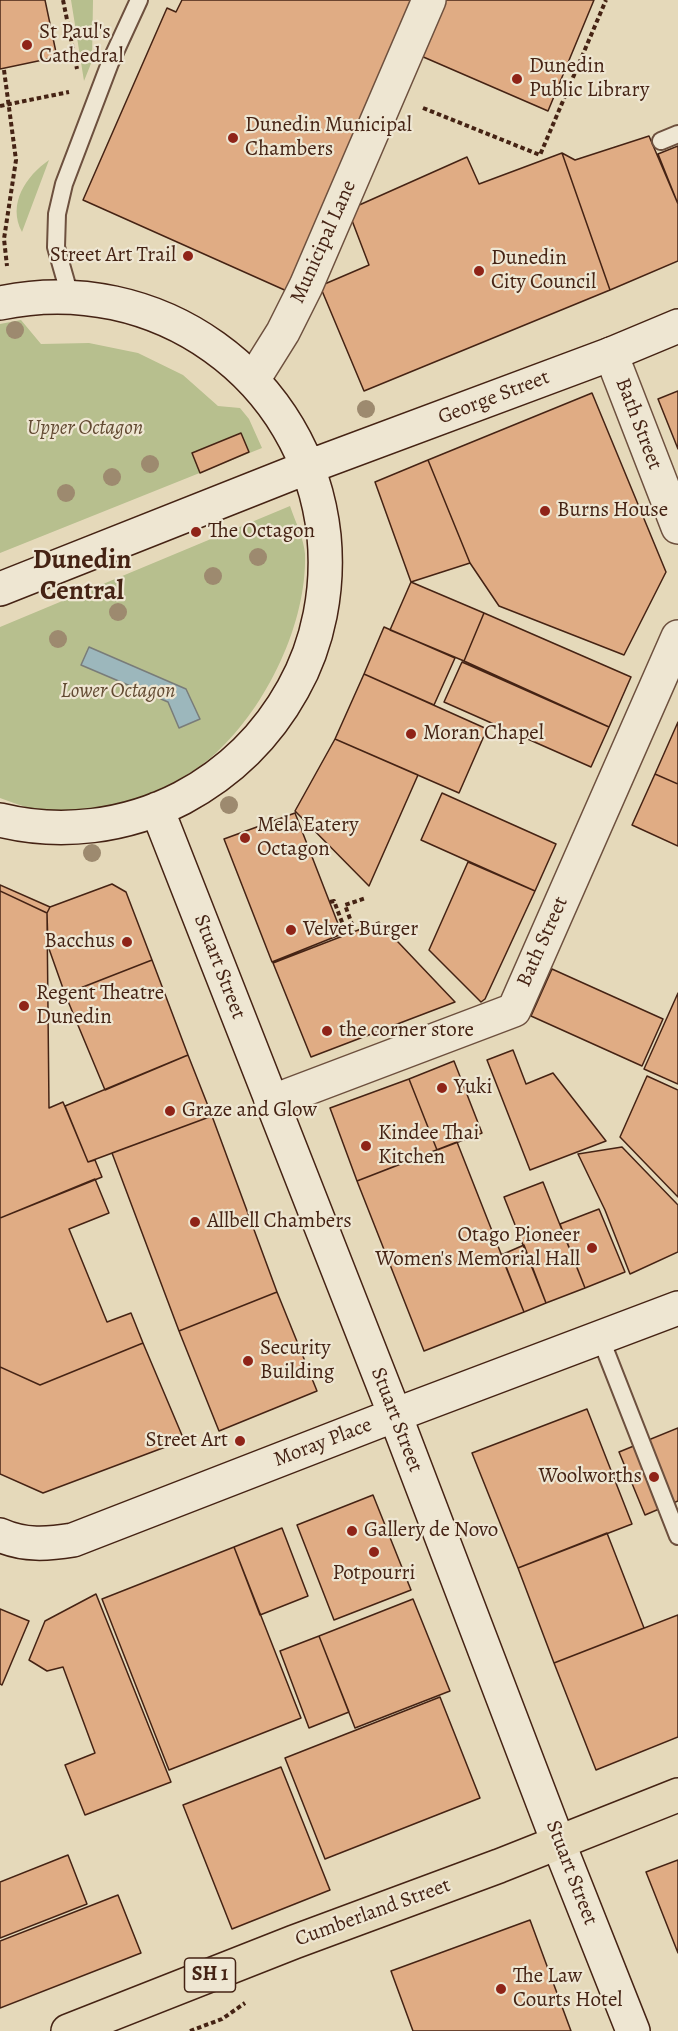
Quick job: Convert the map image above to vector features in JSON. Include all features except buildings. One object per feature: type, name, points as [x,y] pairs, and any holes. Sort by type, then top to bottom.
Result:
[{"type":"highway","name":"Cumberland Street","points":[[68,2031],[678,1795]]},
{"type":"main road","name":"Municipal Lane","points":[[253,380],[283,332],[306,286],[429,0]]},
{"type":"main road","points":[[0,820],[36,826],[76,827],[117,822],[157,809],[192,793],[240,758],[279,713],[303,670],[318,623],[326,564],[321,514],[308,467],[300,448],[279,413],[253,380],[206,340],[150,312],[111,302],[51,296],[6,302]]},
{"type":"main road","name":"George Street","points":[[308,467],[611,354],[678,326]]},
{"type":"main road","name":"Bath Street","points":[[611,354],[678,527]]},
{"type":"main road","points":[[0,589],[308,467]]},
{"type":"main road","name":"Bath Street","points":[[271,1102],[514,1010],[678,637]]},
{"type":"main road","name":"Stuart Street","points":[[157,809],[395,1415],[558,1842],[633,2031]]},
{"type":"main road","name":"Moray Place","points":[[0,1535],[27,1543],[52,1544],[73,1540],[678,1308]]},
{"type":"lane","points":[[70,297],[56,247],[57,214],[64,184],[110,63],[139,0]]},
{"type":"lane","points":[[661,141],[678,134]]},
{"type":"lane","points":[[600,1337],[678,1536]]},
{"type":"path","points":[[63,0],[79,74]]},
{"type":"path","points":[[388,94],[540,155],[606,0]]},
{"type":"path","points":[[4,70],[16,160],[4,239],[6,302]]},
{"type":"path","points":[[0,106],[69,93],[74,83]]},
{"type":"path","points":[[330,902],[334,901],[345,930],[353,927],[345,905],[366,898]]},
{"type":"green space","points":[[71,0],[93,0],[92,61],[84,81]]},
{"type":"green space","points":[[49,160],[22,232],[17,211],[21,192],[33,174]]},
{"type":"green space","name":"Upper Octagon","points":[[21,320],[41,344],[89,343],[138,353],[183,375],[218,406],[240,408],[249,419],[262,448],[0,553],[0,324]]},
{"type":"green space","name":"Lower Octagon","points":[[290,506],[305,554],[304,580],[299,608],[291,635],[267,688],[235,734],[216,753],[182,778],[140,798],[118,805],[95,810],[53,812],[26,807],[0,798],[0,627]]},
{"type":"water","points":[[89,647],[186,689],[200,719],[179,728],[168,702],[81,665]]},
{"type":"place","name":"St Paul's Cathedral","points":[[27,45]]},
{"type":"place","name":"Dunedin Public Library","points":[[517,79]]},
{"type":"place","name":"Dunedin Municipal Chambers","points":[[233,138]]},
{"type":"place","name":"Street Art Trail","points":[[188,256]]},
{"type":"place","name":"Dunedin City Council","points":[[479,271]]},
{"type":"place","name":"Burns House","points":[[545,511]]},
{"type":"place","name":"The Octagon","points":[[196,532]]},
{"type":"place","name":"Moran Chapel","points":[[411,734]]},
{"type":"place","name":"Mela Eatery Octagon","points":[[245,838]]},
{"type":"place","name":"Velvet Burger","points":[[291,930]]},
{"type":"place","name":"Bacchus","points":[[127,942]]},
{"type":"place","name":"Regent Theatre Dunedin","points":[[24,1006]]},
{"type":"place","name":"the corner store","points":[[327,1031]]},
{"type":"place","name":"Yuki","points":[[442,1088]]},
{"type":"place","name":"Graze and Glow","points":[[170,1111]]},
{"type":"place","name":"Kindee Thai Kitchen","points":[[366,1146]]},
{"type":"place","name":"Allbell Chambers","points":[[195,1222]]},
{"type":"place","name":"Otago Pioneer Women's Memorial Hall","points":[[592,1248]]},
{"type":"place","name":"Security Building","points":[[248,1361]]},
{"type":"place","name":"Street Art","points":[[240,1441]]},
{"type":"place","name":"Woolworths","points":[[654,1477]]},
{"type":"place","name":"Gallery de Novo","points":[[352,1531]]},
{"type":"place","name":"Potpourri","points":[[374,1552]]},
{"type":"place","name":"The Law Courts Hotel","points":[[501,1989]]},
{"type":"district","name":"Dunedin Central","points":[[82,576]]}]
